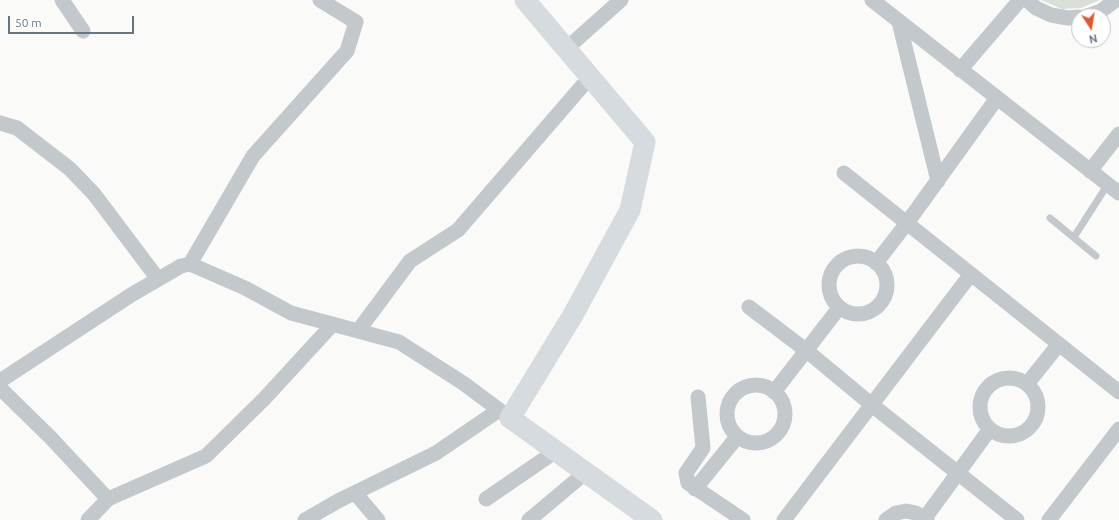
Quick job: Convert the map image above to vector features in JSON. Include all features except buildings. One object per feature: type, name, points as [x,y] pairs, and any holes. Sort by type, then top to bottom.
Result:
[{"type":"street","points":[[62,0],[82,31]]},
{"type":"street","points":[[190,264],[253,156],[347,51],[356,22],[320,0]]},
{"type":"street","points":[[566,49],[621,0]]},
{"type":"street","points":[[872,0],[1090,171],[1115,187]]},
{"type":"street","points":[[960,70],[1020,0]]},
{"type":"street","points":[[1027,0],[1036,8],[1051,15],[1071,18]]},
{"type":"street","points":[[1105,8],[1116,0]]},
{"type":"street","points":[[305,520],[338,501],[356,494],[436,453],[505,414],[573,315],[630,210],[645,142],[566,49],[528,1]]},
{"type":"street","points":[[899,22],[938,181]]},
{"type":"street","points":[[358,331],[410,262],[458,230],[590,77]]},
{"type":"street","points":[[876,263],[907,224],[997,98]]},
{"type":"street","points":[[0,123],[17,128],[70,169],[94,194],[158,279]]},
{"type":"street","points":[[1090,171],[1119,134]]},
{"type":"street","points":[[844,173],[1119,392]]},
{"type":"street","points":[[860,256],[876,263],[883,270],[886,280],[887,290],[880,303],[868,313],[848,313],[839,308],[830,293],[829,284],[835,267],[842,261],[860,256]]},
{"type":"street","points":[[0,381],[158,279],[181,266],[190,264],[245,288],[291,313],[399,342],[463,383],[585,474],[652,520]]},
{"type":"street","points":[[784,520],[971,274]]},
{"type":"street","points":[[749,307],[807,351],[872,405],[1017,520]]},
{"type":"street","points":[[774,392],[839,308]]},
{"type":"street","points":[[88,520],[108,499],[206,456],[264,399],[333,324]]},
{"type":"street","points":[[1027,384],[1059,344]]},
{"type":"street","points":[[1001,379],[1019,380],[1027,384],[1034,392],[1037,401],[1037,412],[1034,421],[1028,429],[1019,434],[1009,436],[999,434],[990,429],[984,423],[980,405],[981,396],[986,389],[993,382],[1001,379]]},
{"type":"street","points":[[758,385],[774,392],[781,399],[785,409],[785,419],[778,432],[766,441],[756,443],[746,442],[737,437],[728,422],[727,413],[733,396],[740,390],[758,385]]},
{"type":"street","points":[[0,388],[50,437],[108,499]]},
{"type":"street","points":[[698,398],[703,448],[686,473],[688,483],[743,520]]},
{"type":"street","points":[[886,520],[896,513],[906,511],[916,513],[926,519],[990,429]]},
{"type":"street","points":[[1051,519],[1119,429]]},
{"type":"street","points":[[696,489],[737,437]]},
{"type":"street","points":[[486,499],[556,451]]},
{"type":"street","points":[[529,520],[585,474]]},
{"type":"street","points":[[356,494],[378,520]]},
{"type":"lane","points":[[1074,237],[1115,187]]},
{"type":"lane","points":[[1050,218],[1096,256]]},
{"type":"shaded area","points":[[1041,0],[1100,0],[1081,8],[1062,9]]}]
